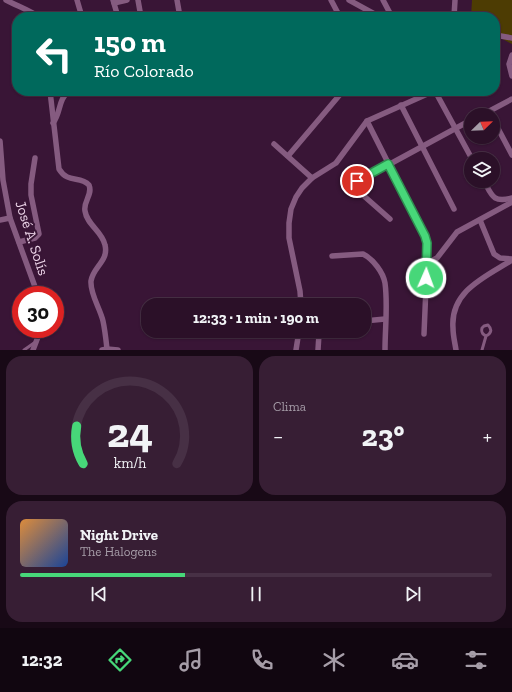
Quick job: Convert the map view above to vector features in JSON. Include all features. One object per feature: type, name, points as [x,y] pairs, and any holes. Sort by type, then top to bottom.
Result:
[{"type":"street","points":[[6,0],[20,8],[32,12]]},
{"type":"street","points":[[77,0],[81,12]]},
{"type":"street","points":[[116,12],[113,2],[127,0]]},
{"type":"street","points":[[138,0],[140,12]]},
{"type":"street","points":[[177,0],[179,12]]},
{"type":"street","points":[[331,0],[337,12]]},
{"type":"street","points":[[349,0],[371,12]]},
{"type":"street","points":[[383,0],[389,12]]},
{"type":"street","points":[[454,12],[455,0]]},
{"type":"street","points":[[500,36],[512,38]]},
{"type":"street","points":[[512,55],[509,64],[512,76]]},
{"type":"street","points":[[50,96],[59,170],[66,178],[82,181],[89,185],[91,193],[85,204],[85,211],[89,221],[96,228],[103,239],[106,249],[104,259],[92,278],[92,289],[104,322],[105,349],[118,350]]},
{"type":"street","points":[[53,123],[58,115],[64,96]]},
{"type":"street","points":[[288,156],[339,96]]},
{"type":"street","points":[[301,298],[289,238],[291,209],[296,197],[302,188],[312,178],[336,163],[367,121],[422,96]]},
{"type":"street","points":[[437,96],[468,152]]},
{"type":"street","points":[[498,108],[512,100]]},
{"type":"street","points":[[401,105],[454,210]]},
{"type":"street","points":[[367,121],[425,236],[427,243],[424,334]]},
{"type":"street","points":[[390,220],[356,189],[355,185],[357,181],[464,124]]},
{"type":"street","points":[[500,132],[512,155]]},
{"type":"street","name":"José A. Solís","points":[[0,141],[3,180],[10,218],[35,286]]},
{"type":"street","points":[[274,144],[312,178]]},
{"type":"street","points":[[19,242],[35,238],[40,234],[31,195],[35,158]]},
{"type":"street","points":[[488,188],[496,199],[503,201],[512,198]]},
{"type":"street","points":[[427,263],[437,258],[454,234],[512,202]]},
{"type":"street","points":[[0,220],[10,218]]},
{"type":"street","points":[[480,220],[494,254],[500,258],[512,260]]},
{"type":"street","points":[[332,256],[363,254],[371,259],[382,274],[385,282],[385,350]]},
{"type":"street","points":[[456,350],[453,327],[454,314],[457,304],[462,296],[472,286],[512,260]]},
{"type":"street","points":[[371,320],[385,319]]},
{"type":"street","points":[[32,350],[38,338]]},
{"type":"street","points":[[296,350],[298,338]]},
{"type":"street","points":[[318,350],[319,338]]},
{"type":"lane","points":[[482,350],[486,336]]},
{"type":"lane","points":[[24,350],[36,342]]},
{"type":"shaded area","points":[[472,0],[512,0],[512,44],[500,38],[500,12],[471,12]]},
{"type":"route","points":[[357,181],[388,164],[425,236],[427,243],[426,278]]}]
